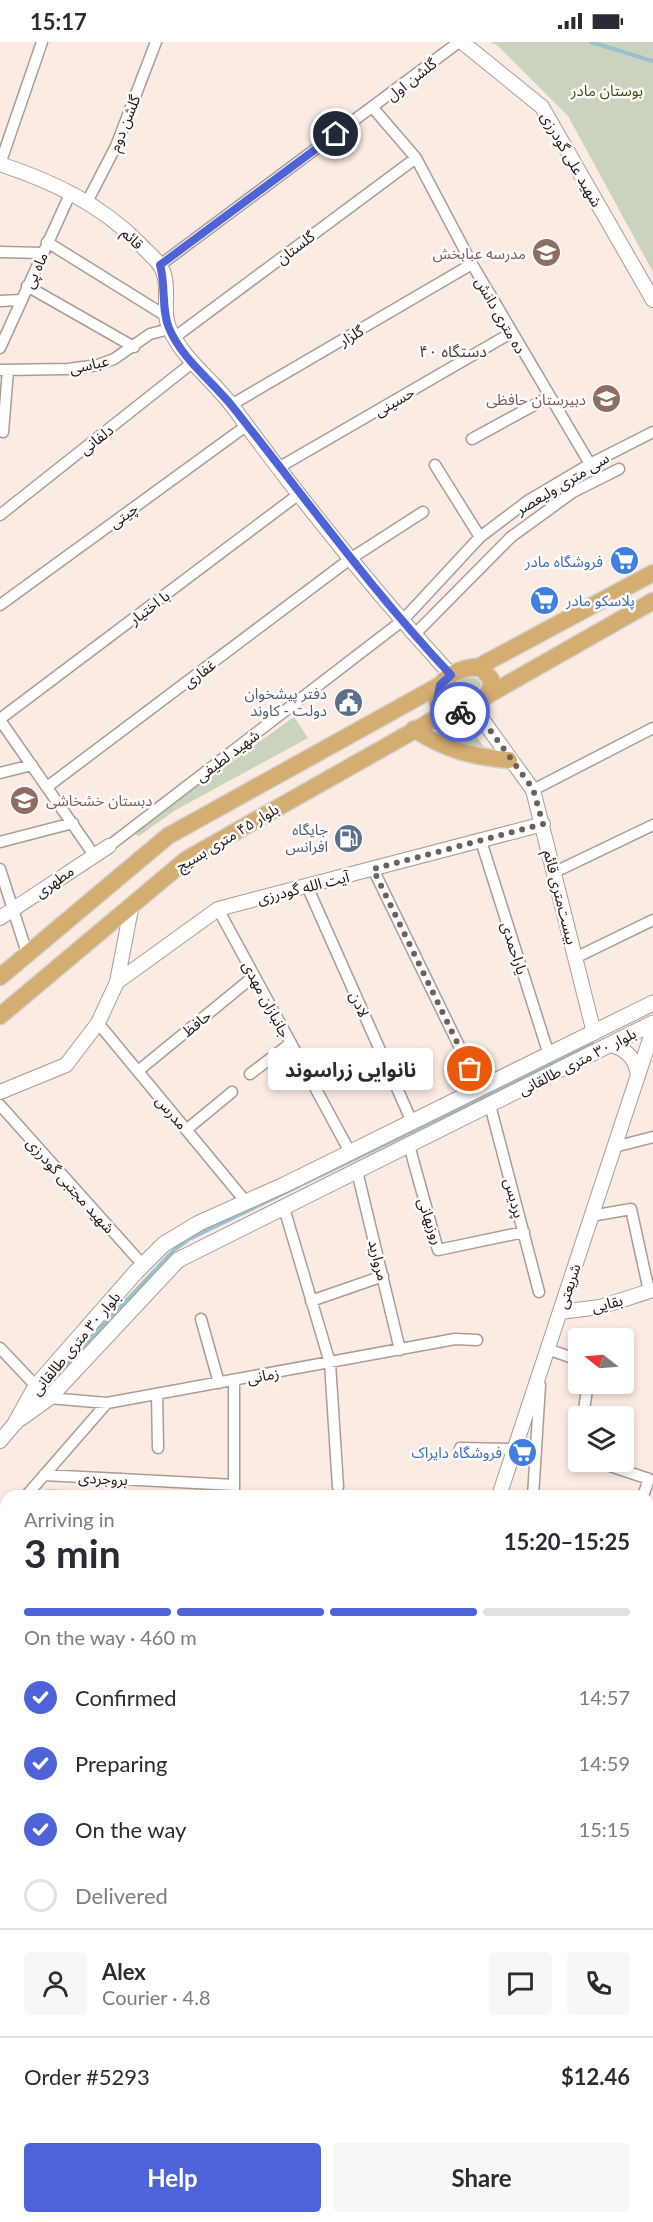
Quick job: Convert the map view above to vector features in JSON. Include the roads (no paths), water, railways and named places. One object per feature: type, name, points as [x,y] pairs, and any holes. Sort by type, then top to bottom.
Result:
[{"type":"main road","points":[[477,668],[653,573]]},
{"type":"main road","points":[[488,695],[491,679],[488,673],[477,668],[464,668],[445,680],[437,701],[447,712],[455,713],[474,708],[488,695],[653,601]]},
{"type":"main road","name":"بلوار ۴۵ متری بسیج","points":[[0,977],[168,836],[445,680]]},
{"type":"main road","name":"بلوار ۴۵ متری بسیج","points":[[0,1016],[168,872],[205,848],[447,712]]},
{"type":"main road","points":[[414,729],[430,740],[464,754],[508,760]]},
{"type":"main road","name":"بلوار ۳۰ متری طالقانی","points":[[16,1422],[36,1386],[164,1244],[199,1223],[594,1033],[651,1008]]},
{"type":"main road","name":"بلوار ۳۰ متری طالقانی","points":[[16,1422],[49,1398],[178,1260],[653,1023]]},
{"type":"main road","points":[[594,1033],[605,1047]]},
{"type":"street","points":[[0,164],[42,42]]},
{"type":"street","name":"گلشن دوم","points":[[87,202],[116,146],[156,42]]},
{"type":"street","name":"گلشن اول","points":[[160,265],[299,159],[373,108],[460,42]]},
{"type":"street","name":"شهید علی گودرزی","points":[[460,42],[542,107],[653,300]]},
{"type":"street","name":"ده متری دانش","points":[[373,108],[416,158],[511,333],[590,464]]},
{"type":"street","name":"گلستان","points":[[170,328],[416,158]]},
{"type":"street","name":"قائم","points":[[0,164],[45,179],[87,202],[118,223],[160,265]]},
{"type":"street","name":"ماه پی","points":[[1,345],[70,192]]},
{"type":"street","points":[[47,242],[170,328],[192,363],[231,405],[278,468],[414,635],[445,680]]},
{"type":"street","points":[[0,252],[42,253]]},
{"type":"street","name":"گلزار","points":[[231,405],[472,264]]},
{"type":"street","points":[[160,265],[165,284],[170,328]]},
{"type":"street","points":[[27,286],[134,347]]},
{"type":"street","points":[[0,301],[21,300]]},
{"type":"street","name":"عباسی","points":[[4,370],[68,369],[98,365],[114,359],[150,334],[170,328]]},
{"type":"street","name":"حسینی","points":[[278,468],[511,333]]},
{"type":"street","name":"دلفانی","points":[[0,515],[192,363]]},
{"type":"street","points":[[3,432],[4,370]]},
{"type":"street","points":[[472,439],[549,397]]},
{"type":"street","name":"چیتی","points":[[0,605],[246,426]]},
{"type":"street","name":"سی متری ولیعصر","points":[[402,621],[480,537],[529,500],[590,464],[653,432]]},
{"type":"street","points":[[435,465],[480,537]]},
{"type":"street","points":[[414,635],[511,537],[573,492],[619,469]]},
{"type":"street","name":"با اختیار","points":[[0,720],[299,494]]},
{"type":"street","name":"غفاری","points":[[47,787],[350,558],[423,512]]},
{"type":"street","name":"شهید لطیفی","points":[[109,846],[402,621]]},
{"type":"street","name":"بیست‌متری قائم","points":[[474,708],[508,760],[533,789],[577,957],[594,1033]]},
{"type":"street","points":[[0,720],[94,855]]},
{"type":"street","points":[[533,789],[653,728]]},
{"type":"street","points":[[0,773],[32,765]]},
{"type":"street","points":[[0,842],[73,823]]},
{"type":"street","name":"آیت الله گودرزی","points":[[117,982],[218,909],[543,824]]},
{"type":"street","points":[[555,872],[653,825]]},
{"type":"street","name":"یاراحمدی","points":[[481,842],[549,1055]]},
{"type":"street","name":"مطهری","points":[[0,918],[109,846]]},
{"type":"street","points":[[0,869],[27,953]]},
{"type":"street","points":[[373,869],[480,1089]]},
{"type":"street","name":"لادن","points":[[307,886],[412,1122]]},
{"type":"street","points":[[0,1092],[66,1065],[99,1023],[117,982],[132,904]]},
{"type":"street","name":"جانبازان مهدی","points":[[218,909],[350,1152]]},
{"type":"street","points":[[577,957],[653,920]]},
{"type":"street","name":"حافظ","points":[[138,1071],[254,976]]},
{"type":"street","name":"مدرس","points":[[99,1023],[246,1202]]},
{"type":"street","name":"شریعتی","points":[[501,1490],[653,1030]]},
{"type":"street","points":[[250,1074],[291,1043]]},
{"type":"street","points":[[605,1047],[628,1053],[635,1064],[638,1076]]},
{"type":"street","points":[[186,1130],[232,1092]]},
{"type":"street","name":"شهید مجتبی گودرزی","points":[[0,1105],[143,1265]]},
{"type":"street","name":"پردیس","points":[[490,1105],[539,1292]]},
{"type":"street","points":[[614,1148],[653,1137]]},
{"type":"street","name":"روزبهانی","points":[[409,1145],[438,1250],[524,1232]]},
{"type":"street","name":"مروارید","points":[[357,1171],[400,1350]]},
{"type":"street","points":[[284,1208],[330,1363],[338,1487]]},
{"type":"street","points":[[591,1216],[631,1209],[651,1291]]},
{"type":"street","points":[[311,1301],[382,1276]]},
{"type":"street","name":"بقایی","points":[[560,1312],[600,1306],[651,1291]]},
{"type":"street","points":[[201,1319],[219,1383]]},
{"type":"street","name":"زمانی","points":[[49,1398],[107,1402],[455,1339],[477,1340]]},
{"type":"street","points":[[0,1348],[36,1386]]},
{"type":"street","points":[[548,1349],[568,1356]]},
{"type":"street","points":[[533,1490],[542,1365]]},
{"type":"street","points":[[234,1380],[234,1490]]},
{"type":"street","points":[[157,1394],[158,1448]]},
{"type":"street","points":[[31,1490],[107,1402]]},
{"type":"street","points":[[0,1441],[16,1422]]},
{"type":"street","points":[[460,1448],[514,1449]]},
{"type":"street","points":[[628,1472],[649,1479],[645,1490]]},
{"type":"street","name":"بروجردی","points":[[44,1475],[121,1479],[234,1490]]},
{"type":"street","points":[[120,1490],[121,1479]]},
{"type":"waterway","points":[[591,42],[653,61]]},
{"type":"waterway","points":[[48,1384],[175,1249],[189,1239],[593,1044]]},
{"type":"place","name":"مدرسه عبابخش","points":[[547,253]]},
{"type":"place","name":"دبیرستان حافظی","points":[[607,399]]},
{"type":"place","name":"فروشگاه مادر","points":[[624,561]]},
{"type":"place","name":"پلاسکو مادر","points":[[545,600]]},
{"type":"place","name":"دفتر پیشخوان دولت - کاوند","points":[[348,702]]},
{"type":"place","name":"دبستان خشخاشی","points":[[25,800]]},
{"type":"place","name":"جایگاه افرانس","points":[[349,838]]},
{"type":"place","name":"نانوایی زراسوند","points":[[470,1069]]},
{"type":"place","name":"فروشگاه دایراک","points":[[523,1452]]},
{"type":"district","name":"۴۰ دستگاه","points":[[453,350]]},
{"type":"park label","name":"بوستان مادر","points":[[607,90]]}]
